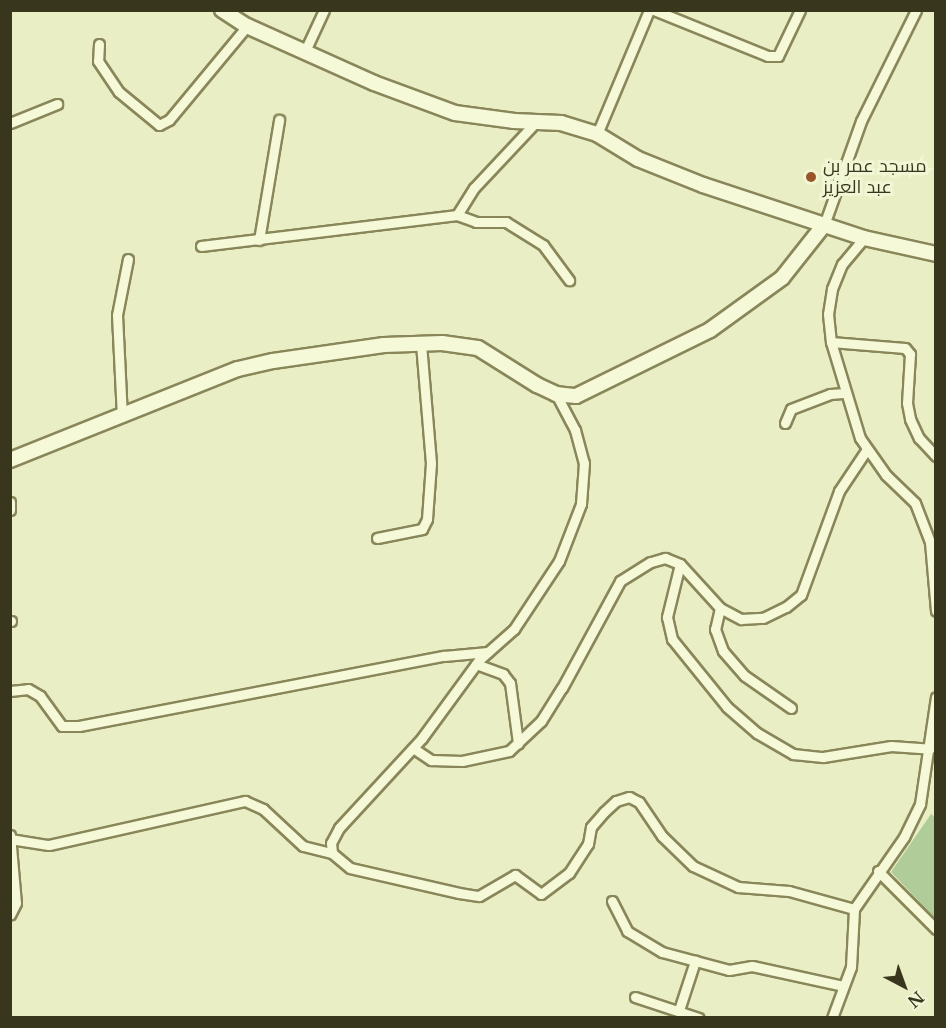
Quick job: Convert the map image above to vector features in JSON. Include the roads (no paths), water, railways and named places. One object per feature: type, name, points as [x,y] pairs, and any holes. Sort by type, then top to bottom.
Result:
[{"type":"street","points":[[222,10],[247,26],[374,83],[455,113],[561,123],[597,134],[638,159],[824,225],[864,238],[936,254]]},
{"type":"street","points":[[305,51],[324,10]]},
{"type":"street","points":[[597,134],[649,10]]},
{"type":"street","points":[[654,10],[768,56],[778,56],[800,10]]},
{"type":"street","points":[[10,460],[238,369],[273,360],[421,343],[478,348],[556,394],[576,396],[602,386],[710,330],[782,278],[824,225],[861,121],[916,10]]},
{"type":"street","points":[[99,44],[98,61],[119,92],[159,125],[169,120],[247,26]]},
{"type":"street","points":[[10,123],[57,104]]},
{"type":"street","points":[[259,240],[279,120]]},
{"type":"street","points":[[457,215],[474,188],[536,122]]},
{"type":"street","points":[[201,246],[457,215],[476,222],[506,222],[543,245],[569,280]]},
{"type":"street","points":[[864,238],[842,264],[832,289],[828,314],[831,342],[846,393],[867,449],[915,503],[930,542],[936,611]]},
{"type":"street","points":[[122,417],[117,315],[128,259]]},
{"type":"street","points":[[831,342],[904,348],[910,354],[910,419],[918,438],[936,456]]},
{"type":"street","points":[[377,538],[422,529],[427,519],[431,464],[421,343]]},
{"type":"street","points":[[784,423],[791,410],[830,394],[846,393]]},
{"type":"street","points":[[332,853],[332,843],[339,828],[413,748],[476,664],[514,629],[560,561],[581,504],[584,463],[575,430],[556,394]]},
{"type":"street","points":[[413,748],[431,760],[462,761],[490,757],[518,743],[541,721],[562,688],[620,581],[651,562],[665,558],[680,564],[720,608],[741,619],[763,618],[801,595],[839,491],[867,449]]},
{"type":"street","points":[[10,502],[10,510]]},
{"type":"street","points":[[680,564],[667,617],[672,639],[728,708],[757,733],[793,754],[823,757],[891,746],[930,749]]},
{"type":"street","points":[[720,608],[715,629],[723,651],[745,676],[791,708]]},
{"type":"street","points":[[10,691],[28,689],[40,696],[62,726],[79,726],[444,656],[488,652]]},
{"type":"street","points":[[476,664],[503,674],[510,683],[518,743]]},
{"type":"street","points":[[832,1017],[851,967],[854,909],[903,837],[920,804],[936,697]]},
{"type":"street","points":[[10,915],[16,903],[11,838],[58,844],[245,801],[263,809],[303,846],[332,853],[350,868],[479,896],[515,875],[541,894],[569,873],[588,844],[591,827],[603,812],[616,801],[629,797],[639,802],[662,836],[693,866],[738,887],[789,891],[854,909]]},
{"type":"street","points":[[878,871],[936,929]]},
{"type":"street","points":[[612,901],[627,931],[636,940],[662,952],[729,970],[752,966],[843,986]]},
{"type":"street","points":[[679,1010],[695,961]]},
{"type":"street","points":[[635,997],[699,1017]]},
{"type":"place","name":"مسجد عمر بن عبد العزيز","points":[[811,177]]}]
